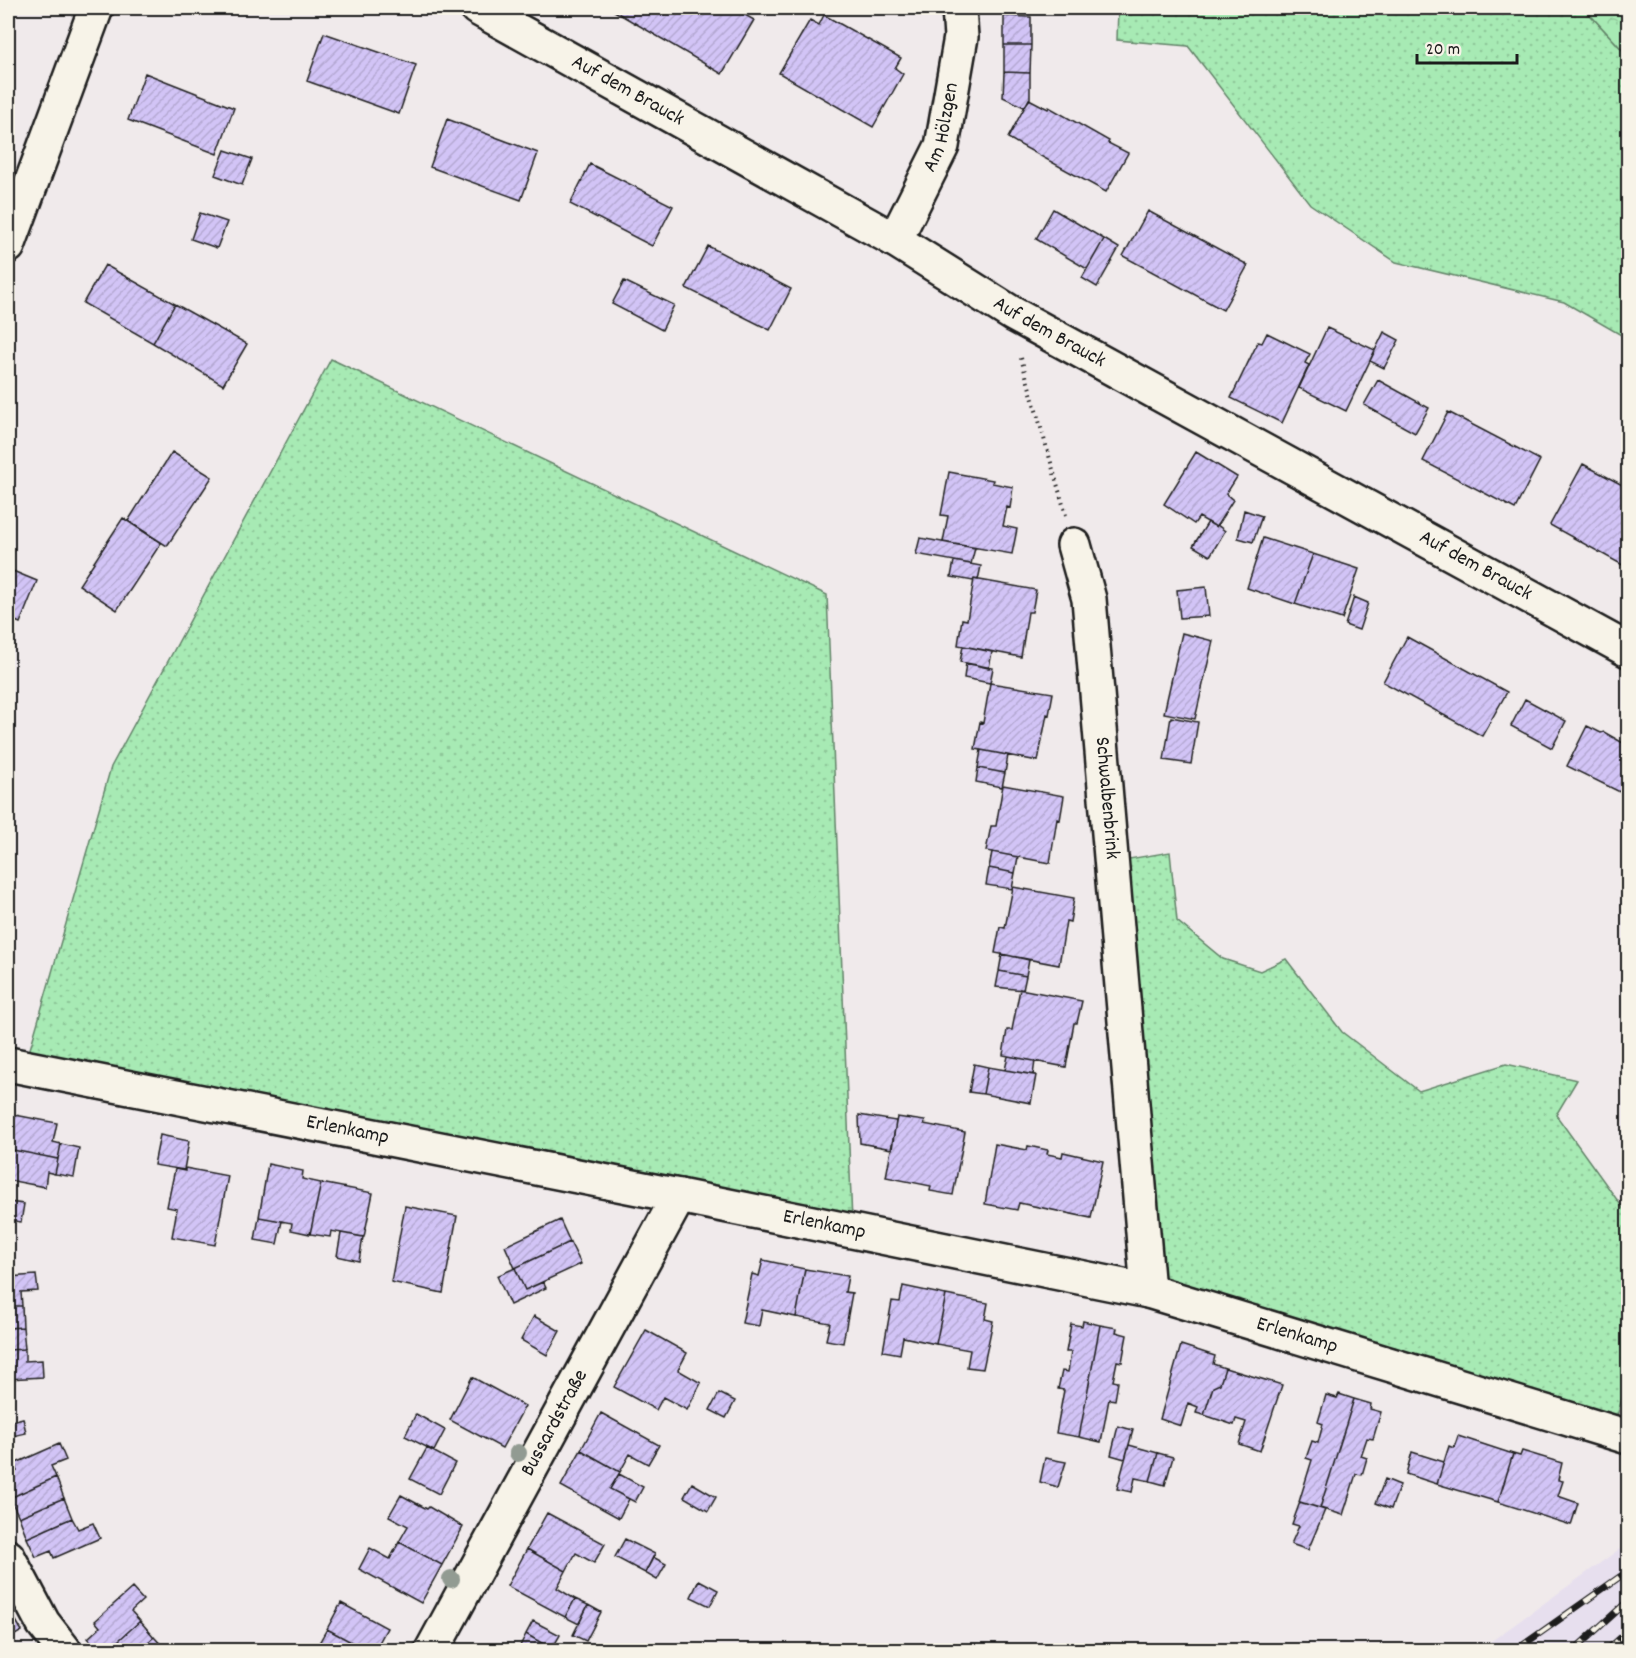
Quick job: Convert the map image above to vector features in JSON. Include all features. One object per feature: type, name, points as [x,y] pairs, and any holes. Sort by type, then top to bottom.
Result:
[{"type":"street","points":[[8,246],[96,8]]},
{"type":"street","name":"Auf dem Brauck","points":[[477,8],[895,240],[1013,314],[1629,650]]},
{"type":"street","name":"Am Hölzgen","points":[[895,240],[942,146],[961,37],[959,8]]},
{"type":"street","name":"Schwalbenbrink","points":[[1074,544],[1089,599],[1148,1291]]},
{"type":"street","name":"Erlenkamp","points":[[8,1064],[1148,1291],[1629,1437]]},
{"type":"street","name":"Bussardstraße","points":[[432,1650],[679,1196]]},
{"type":"street","points":[[8,1557],[43,1623],[64,1650]]},
{"type":"path","points":[[1013,314],[1019,349],[1074,544]]},
{"type":"shaded area","points":[[1628,1543],[1628,1650],[1479,1650]]},
{"type":"green space","points":[[1118,8],[1584,8],[1628,56],[1628,339],[1564,302],[1396,262],[1310,204],[1188,46],[1117,40]]},
{"type":"green space","points":[[1584,8],[1628,8],[1628,56]]},
{"type":"green space","points":[[331,359],[827,595],[852,1222],[26,1063],[111,767]]},
{"type":"green space","points":[[1170,852],[1177,921],[1223,959],[1260,971],[1286,959],[1342,1032],[1419,1091],[1506,1064],[1577,1080],[1556,1115],[1628,1215],[1628,1377],[1614,1427],[1150,1288],[1111,862]]},
{"type":"building","points":[[609,8],[733,8],[754,20],[722,74]]},
{"type":"building","points":[[824,15],[901,58],[895,68],[903,74],[873,127],[779,73],[810,20],[819,25]]},
{"type":"building","points":[[1004,16],[1031,17],[1031,45],[1004,45]]},
{"type":"building","points":[[8,20],[14,22],[8,38]]},
{"type":"building","points":[[324,33],[416,65],[399,114],[307,81]]},
{"type":"building","points":[[1004,45],[1031,45],[1030,73],[1004,72]]},
{"type":"building","points":[[1004,72],[1030,73],[1030,99],[1024,107],[1003,97]]},
{"type":"building","points":[[145,73],[234,108],[217,154],[128,120]]},
{"type":"building","points":[[1029,99],[1048,109],[1049,107],[1128,153],[1106,192],[1008,138]]},
{"type":"building","points":[[447,119],[538,153],[521,200],[430,167]]},
{"type":"building","points":[[225,150],[252,159],[242,185],[215,175]]},
{"type":"building","points":[[590,164],[673,206],[652,246],[570,204]]},
{"type":"building","points":[[1053,209],[1104,239],[1087,269],[1036,239]]},
{"type":"building","points":[[1148,211],[1248,265],[1223,310],[1123,256]]},
{"type":"building","points":[[200,213],[227,222],[217,248],[191,239]]},
{"type":"building","points":[[1104,239],[1119,248],[1097,287],[1082,278]]},
{"type":"building","points":[[708,246],[791,289],[770,330],[686,288]]},
{"type":"building","points":[[105,265],[175,304],[153,343],[83,303]]},
{"type":"building","points":[[624,281],[674,305],[662,330],[612,304]]},
{"type":"building","points":[[175,304],[247,344],[223,385],[153,343]]},
{"type":"building","points":[[1327,328],[1375,350],[1346,411],[1299,388]]},
{"type":"building","points":[[1384,332],[1399,340],[1384,368],[1370,361]]},
{"type":"building","points":[[1267,333],[1310,354],[1305,363],[1309,365],[1282,423],[1231,398],[1258,342],[1262,343]]},
{"type":"building","points":[[1378,380],[1429,408],[1415,433],[1364,405]]},
{"type":"building","points":[[1448,412],[1540,460],[1515,509],[1423,461]]},
{"type":"building","points":[[172,452],[212,477],[167,546],[128,521]]},
{"type":"building","points":[[1196,452],[1237,477],[1226,494],[1233,500],[1216,527],[1199,517],[1194,524],[1164,504]]},
{"type":"building","points":[[1583,464],[1628,488],[1628,568],[1550,525]]},
{"type":"building","points":[[949,472],[993,480],[992,483],[1013,487],[1010,508],[1007,507],[1003,526],[1017,529],[1012,554],[943,542],[948,516],[941,515]]},
{"type":"building","points":[[1244,510],[1262,516],[1253,542],[1238,538]]},
{"type":"building","points":[[123,518],[161,543],[117,610],[79,585]]},
{"type":"building","points":[[1208,522],[1225,531],[1210,556],[1193,546]]},
{"type":"building","points":[[920,538],[975,548],[971,564],[916,554]]},
{"type":"building","points":[[1263,538],[1313,554],[1295,604],[1247,588]]},
{"type":"building","points":[[1313,554],[1359,569],[1342,619],[1295,604]]},
{"type":"building","points":[[954,561],[981,566],[978,580],[951,577]]},
{"type":"building","points":[[8,569],[37,581],[20,623],[8,618]]},
{"type":"building","points":[[974,579],[1036,590],[1032,612],[1028,612],[1021,657],[958,645],[962,619],[967,620]]},
{"type":"building","points":[[1206,587],[1209,616],[1180,618],[1177,590]]},
{"type":"building","points":[[1354,597],[1368,603],[1359,630],[1345,625]]},
{"type":"building","points":[[1182,633],[1213,641],[1195,719],[1164,713]]},
{"type":"building","points":[[1407,637],[1507,692],[1482,736],[1383,682]]},
{"type":"building","points":[[963,646],[992,652],[989,668],[960,662]]},
{"type":"building","points":[[966,663],[993,668],[990,683],[964,678]]},
{"type":"building","points":[[990,683],[1053,693],[1038,761],[975,749],[980,722],[983,723]]},
{"type":"building","points":[[1525,699],[1566,721],[1552,748],[1511,726]]},
{"type":"building","points":[[1171,717],[1198,722],[1191,764],[1164,760]]},
{"type":"building","points":[[1587,726],[1601,733],[1604,732],[1623,743],[1625,741],[1628,743],[1628,796],[1567,766]]},
{"type":"building","points":[[981,750],[1008,755],[1005,773],[978,768]]},
{"type":"building","points":[[978,768],[1005,773],[1002,787],[976,782]]},
{"type":"building","points":[[1003,785],[1064,796],[1060,820],[1057,819],[1050,863],[986,851],[991,826],[996,826]]},
{"type":"building","points":[[992,852],[1018,857],[1015,873],[989,868]]},
{"type":"building","points":[[989,868],[1015,873],[1012,889],[986,885]]},
{"type":"building","points":[[1013,887],[1074,898],[1070,922],[1066,921],[1059,965],[995,953],[1000,927],[1005,928]]},
{"type":"building","points":[[1002,954],[1029,960],[1026,976],[999,971]]},
{"type":"building","points":[[999,971],[1026,976],[1023,990],[996,987]]},
{"type":"building","points":[[1020,989],[1082,1001],[1077,1023],[1074,1023],[1066,1067],[1003,1055],[1007,1030],[1012,1030]]},
{"type":"building","points":[[1008,1056],[1035,1061],[1033,1075],[1005,1070]]},
{"type":"building","points":[[974,1064],[988,1067],[983,1094],[969,1092]]},
{"type":"building","points":[[988,1067],[1036,1075],[1031,1103],[983,1094]]},
{"type":"building","points":[[10,1114],[57,1123],[53,1142],[61,1144],[58,1159],[8,1149]]},
{"type":"building","points":[[859,1115],[896,1121],[892,1149],[860,1143]]},
{"type":"building","points":[[897,1117],[925,1121],[924,1124],[965,1132],[953,1195],[930,1191],[931,1186],[886,1177]]},
{"type":"building","points":[[160,1135],[189,1141],[184,1170],[154,1165]]},
{"type":"building","points":[[61,1144],[79,1148],[74,1177],[55,1174]]},
{"type":"building","points":[[995,1144],[1027,1150],[1028,1146],[1048,1150],[1047,1154],[1062,1157],[1063,1152],[1103,1161],[1091,1218],[1019,1203],[1017,1210],[985,1204]]},
{"type":"building","points":[[8,1149],[58,1159],[55,1174],[47,1172],[45,1187],[8,1180]]},
{"type":"building","points":[[268,1164],[303,1171],[302,1179],[321,1183],[310,1234],[291,1230],[292,1223],[259,1217]]},
{"type":"building","points":[[185,1168],[228,1176],[215,1245],[172,1237],[177,1209],[167,1207],[175,1169],[185,1171]]},
{"type":"building","points":[[321,1183],[373,1193],[364,1237],[331,1231],[330,1237],[310,1234]]},
{"type":"building","points":[[8,1202],[24,1204],[21,1222],[8,1220]]},
{"type":"building","points":[[405,1206],[457,1216],[443,1293],[391,1282]]},
{"type":"building","points":[[259,1217],[282,1221],[277,1244],[255,1240]]},
{"type":"building","points":[[560,1220],[570,1242],[515,1268],[505,1246]]},
{"type":"building","points":[[341,1233],[363,1237],[359,1261],[337,1256]]},
{"type":"building","points":[[570,1242],[581,1264],[525,1290],[515,1268]]},
{"type":"building","points":[[763,1260],[805,1269],[796,1317],[762,1310],[759,1326],[742,1323],[752,1274],[759,1276]]},
{"type":"building","points":[[515,1268],[525,1290],[543,1282],[546,1288],[510,1305],[497,1276]]},
{"type":"building","points":[[805,1269],[848,1276],[845,1292],[852,1293],[843,1343],[826,1340],[830,1323],[796,1317]]},
{"type":"building","points":[[36,1275],[38,1291],[21,1292],[22,1306],[8,1306],[8,1277]]},
{"type":"building","points":[[903,1286],[946,1295],[936,1344],[903,1337],[900,1354],[883,1351],[892,1301],[900,1302]]},
{"type":"building","points":[[946,1295],[988,1303],[985,1319],[993,1321],[983,1369],[967,1367],[970,1350],[936,1344]]},
{"type":"building","points":[[8,1306],[22,1306],[23,1327],[8,1328]]},
{"type":"building","points":[[534,1316],[560,1331],[547,1355],[521,1340]]},
{"type":"building","points":[[1083,1321],[1100,1325],[1079,1437],[1056,1433],[1064,1390],[1058,1389],[1062,1371],[1068,1372],[1071,1352],[1066,1352],[1071,1324],[1082,1326]]},
{"type":"building","points":[[1100,1325],[1117,1328],[1116,1332],[1127,1335],[1122,1362],[1117,1361],[1113,1381],[1118,1382],[1115,1400],[1109,1399],[1101,1442],[1079,1437]]},
{"type":"building","points":[[23,1327],[25,1349],[8,1350],[8,1328]]},
{"type":"building","points":[[646,1330],[687,1353],[678,1370],[701,1383],[687,1410],[663,1397],[656,1410],[614,1387]]},
{"type":"building","points":[[1181,1345],[1215,1356],[1213,1364],[1225,1368],[1220,1384],[1213,1387],[1204,1415],[1196,1413],[1198,1407],[1188,1403],[1181,1426],[1160,1419]]},
{"type":"building","points":[[25,1349],[25,1361],[42,1360],[43,1377],[8,1379],[8,1350]]},
{"type":"building","points":[[1225,1368],[1282,1385],[1260,1451],[1239,1444],[1246,1422],[1236,1419],[1234,1425],[1204,1415],[1213,1387],[1220,1384]]},
{"type":"building","points":[[472,1377],[525,1406],[502,1448],[450,1420]]},
{"type":"building","points":[[719,1393],[735,1401],[726,1418],[710,1410]]},
{"type":"building","points":[[1339,1394],[1354,1399],[1320,1508],[1299,1502],[1312,1460],[1306,1458],[1312,1441],[1318,1443],[1323,1424],[1318,1422],[1326,1395],[1337,1398]]},
{"type":"building","points":[[1354,1399],[1371,1404],[1370,1409],[1381,1412],[1373,1439],[1367,1438],[1361,1456],[1367,1458],[1362,1475],[1356,1474],[1343,1515],[1320,1508]]},
{"type":"building","points":[[601,1413],[659,1445],[648,1464],[630,1454],[620,1472],[581,1450]]},
{"type":"building","points":[[416,1414],[445,1430],[434,1451],[405,1436]]},
{"type":"building","points":[[23,1418],[26,1433],[8,1437],[8,1422]]},
{"type":"building","points":[[1118,1426],[1133,1430],[1125,1459],[1111,1455]]},
{"type":"building","points":[[1458,1436],[1513,1454],[1498,1502],[1437,1484],[1449,1446],[1454,1448]]},
{"type":"building","points":[[59,1444],[66,1460],[51,1466],[56,1477],[10,1498],[8,1475],[17,1471],[14,1464]]},
{"type":"building","points":[[1129,1445],[1158,1453],[1150,1481],[1135,1478],[1132,1492],[1117,1489]]},
{"type":"building","points":[[427,1448],[455,1463],[439,1494],[410,1479]]},
{"type":"building","points":[[581,1450],[620,1472],[610,1489],[629,1499],[619,1518],[561,1486]]},
{"type":"building","points":[[1522,1451],[1562,1463],[1558,1480],[1563,1481],[1558,1496],[1578,1503],[1571,1525],[1498,1502],[1513,1454],[1520,1456]]},
{"type":"building","points":[[1412,1452],[1444,1462],[1437,1484],[1406,1474]]},
{"type":"building","points":[[1158,1453],[1173,1457],[1165,1485],[1150,1481]]},
{"type":"building","points":[[1045,1458],[1066,1462],[1058,1487],[1040,1482]]},
{"type":"building","points":[[619,1474],[643,1487],[635,1502],[610,1489]]},
{"type":"building","points":[[56,1477],[64,1498],[19,1517],[10,1498]]},
{"type":"building","points":[[1385,1479],[1400,1485],[1391,1509],[1376,1503]]},
{"type":"building","points":[[692,1483],[716,1497],[708,1511],[684,1497]]},
{"type":"building","points":[[401,1495],[427,1509],[429,1507],[463,1527],[442,1565],[399,1542],[408,1526],[389,1516]]},
{"type":"building","points":[[64,1498],[72,1518],[27,1538],[19,1517]]},
{"type":"building","points":[[1300,1502],[1325,1510],[1308,1550],[1291,1544],[1299,1526],[1292,1524]]},
{"type":"building","points":[[547,1513],[605,1544],[594,1563],[576,1553],[566,1571],[527,1549]]},
{"type":"building","points":[[72,1518],[78,1529],[93,1523],[100,1538],[54,1558],[51,1551],[36,1557],[27,1538]]},
{"type":"building","points":[[625,1539],[655,1554],[645,1573],[615,1557]]},
{"type":"building","points":[[399,1542],[442,1565],[421,1603],[359,1569],[370,1548],[390,1559]]},
{"type":"building","points":[[527,1549],[566,1571],[557,1588],[575,1599],[565,1617],[507,1586]]},
{"type":"building","points":[[653,1557],[666,1564],[657,1580],[645,1573]]},
{"type":"building","points":[[699,1580],[718,1590],[710,1606],[691,1597]]},
{"type":"building","points":[[132,1588],[143,1600],[131,1611],[140,1621],[108,1650],[99,1650],[88,1638],[100,1627],[95,1621]]},
{"type":"building","points":[[575,1599],[588,1605],[579,1624],[565,1617]]},
{"type":"building","points":[[341,1603],[387,1628],[375,1650],[366,1650],[327,1629]]},
{"type":"building","points":[[588,1605],[601,1612],[586,1641],[573,1635]]},
{"type":"building","points":[[8,1607],[22,1631],[8,1639]]},
{"type":"building","points":[[140,1621],[154,1637],[139,1650],[108,1650]]},
{"type":"building","points":[[533,1621],[560,1635],[552,1649],[526,1634]]},
{"type":"building","points":[[327,1629],[366,1650],[315,1650]]},
{"type":"building","points":[[526,1634],[552,1649],[522,1650],[519,1648]]},
{"type":"building","points":[[154,1637],[166,1650],[139,1650]]},
{"type":"railway","points":[[1516,1650],[1628,1571]]},
{"type":"railway","points":[[1574,1650],[1628,1601]]},
{"type":"railway","points":[[1607,1650],[1628,1631]]}]
